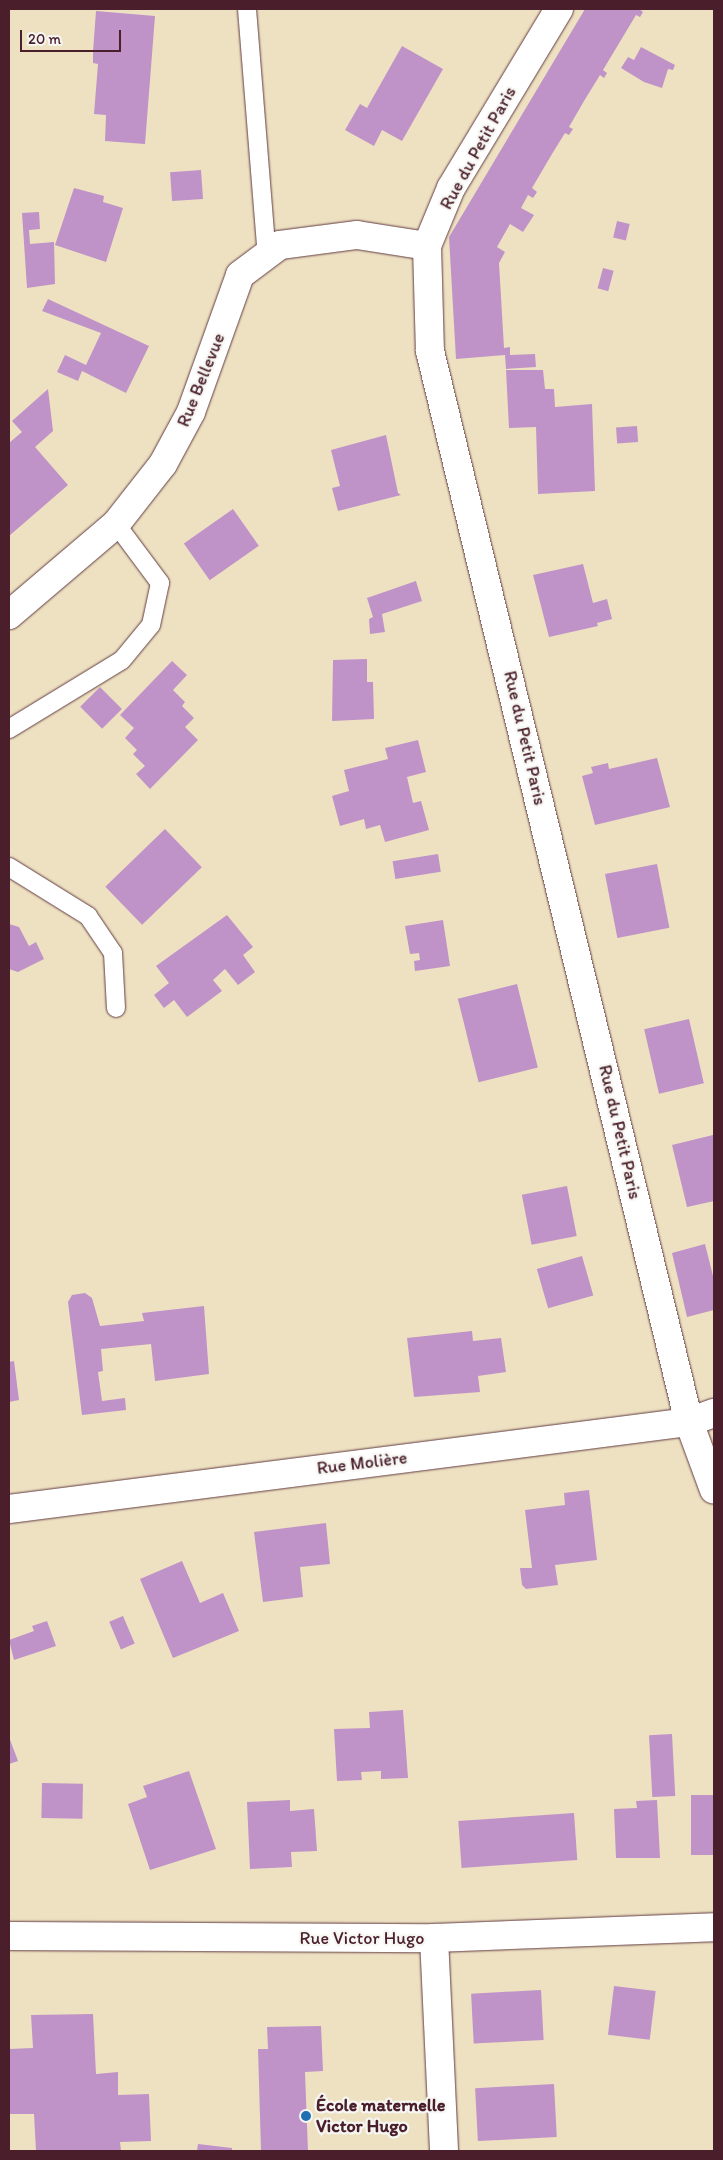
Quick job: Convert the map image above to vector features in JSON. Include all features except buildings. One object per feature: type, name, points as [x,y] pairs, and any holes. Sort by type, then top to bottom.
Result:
[{"type":"street","name":"Rue du Petit Paris","points":[[559,9],[451,188],[426,246],[430,351],[689,1422],[714,1490]]},
{"type":"street","name":"Rue Bellevue","points":[[9,615],[116,524],[163,464],[191,412],[240,275],[280,245],[357,235],[426,246]]},
{"type":"street","name":"Rue Molière","points":[[9,1509],[689,1422],[714,1413]]},
{"type":"street","name":"Rue Victor Hugo","points":[[9,1936],[434,1938],[714,1927]]},
{"type":"street","points":[[434,1938],[444,2151]]},
{"type":"lane","points":[[247,9],[267,256]]},
{"type":"lane","points":[[9,729],[122,660],[151,625],[160,583],[116,524]]},
{"type":"lane","points":[[9,867],[88,916],[113,953],[116,1008]]},
{"type":"place","name":"École maternelle Victor Hugo","points":[[306,2116]]}]
